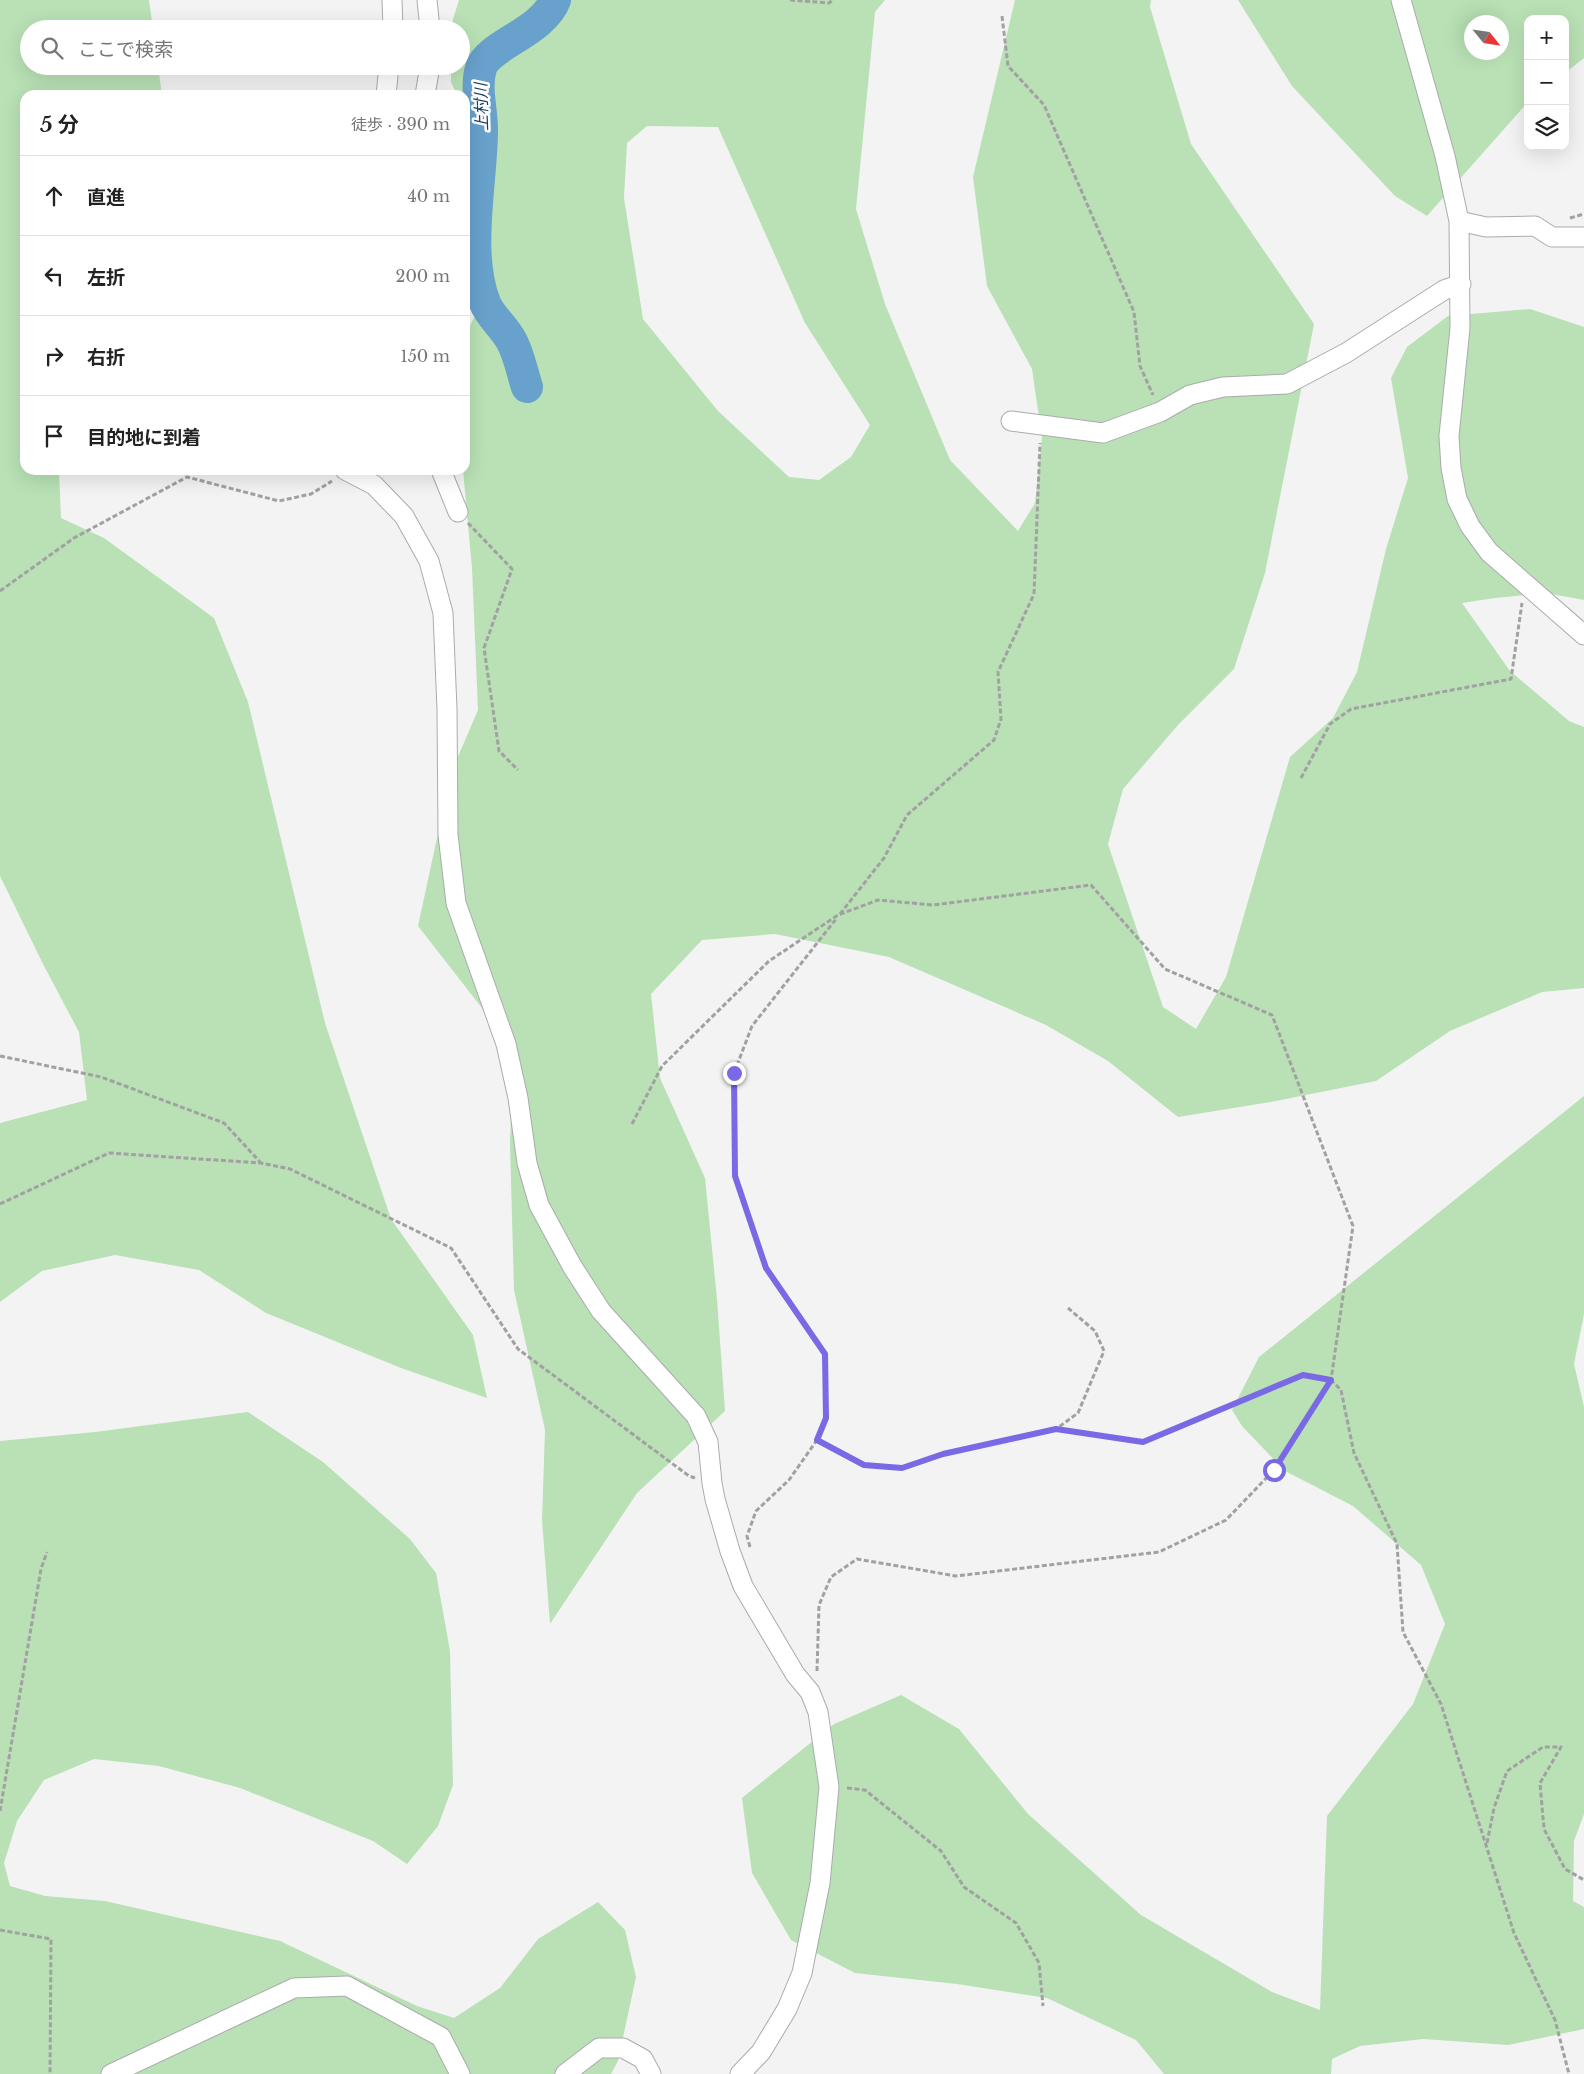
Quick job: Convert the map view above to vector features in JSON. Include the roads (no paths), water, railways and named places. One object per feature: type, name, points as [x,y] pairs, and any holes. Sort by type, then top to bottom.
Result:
[{"type":"street","points":[[392,0],[393,20]]},
{"type":"street","points":[[427,0],[429,20]]},
{"type":"street","points":[[1401,0],[1445,156],[1459,221],[1460,328],[1449,436],[1451,468],[1457,499],[1470,526],[1489,552],[1584,635]]},
{"type":"street","points":[[387,90],[388,75]]},
{"type":"street","points":[[426,90],[428,75]]},
{"type":"street","points":[[1459,221],[1486,227],[1535,226],[1552,237],[1584,237]]},
{"type":"street","points":[[1011,421],[1103,433],[1160,412],[1190,395],[1223,387],[1287,384],[1346,353],[1444,290],[1461,284]]},
{"type":"street","points":[[355,475],[374,485],[404,516],[430,561],[443,613],[447,709],[448,835],[456,903],[506,1044],[518,1098],[527,1163],[539,1205],[572,1266],[601,1311],[696,1416],[708,1442],[712,1483],[730,1551],[743,1586],[796,1674],[810,1692],[818,1712],[829,1786],[820,1883],[802,1973],[787,2009],[760,2052],[740,2074]]},
{"type":"street","points":[[443,475],[458,512]]},
{"type":"street","points":[[111,2074],[294,1988],[346,1986],[441,2037],[460,2074]]},
{"type":"street","points":[[565,2074],[599,2048],[622,2048],[643,2059],[651,2074]]},
{"type":"waterway","name":"上村川","points":[[527,387],[514,345],[487,308],[479,283],[475,240],[482,129],[479,76],[486,60],[494,52],[539,21],[549,11],[555,0]]}]
